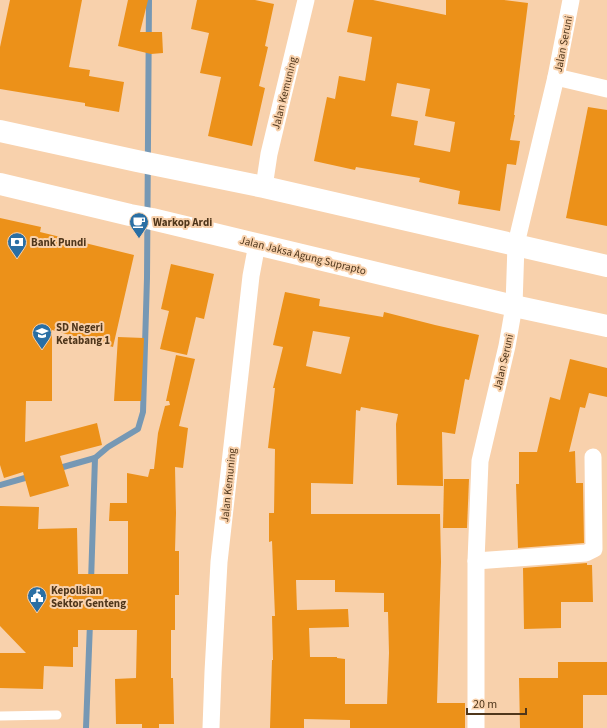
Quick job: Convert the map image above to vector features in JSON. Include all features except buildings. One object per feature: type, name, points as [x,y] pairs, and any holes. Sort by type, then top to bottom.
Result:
[{"type":"street","name":"Jalan Kemuning","points":[[264,187],[269,154],[306,0]]},
{"type":"street","name":"Jalan Seruni","points":[[476,728],[476,561],[480,461],[505,354],[514,306],[516,244],[556,78],[571,0]]},
{"type":"street","points":[[556,78],[607,89]]},
{"type":"street","points":[[0,131],[264,187],[607,266]]},
{"type":"street","name":"Jalan Jaksa Agung Suprapto","points":[[0,184],[514,306],[607,326]]},
{"type":"street","name":"Jalan Kemuning","points":[[211,728],[212,672],[219,562],[251,276],[257,244]]},
{"type":"street","points":[[476,561],[586,553],[594,549],[593,457]]},
{"type":"lane","points":[[0,716],[57,715]]},
{"type":"waterway","points":[[56,469],[95,458],[108,447],[138,429],[143,412],[147,278],[149,0]]},
{"type":"waterway","points":[[91,582],[95,458]]},
{"type":"waterway","points":[[0,485],[32,476]]},
{"type":"waterway","points":[[86,728],[90,623]]},
{"type":"place","name":"Warkop Ardi","points":[[139,239]]},
{"type":"place","name":"Bank Pundi","points":[[17,259]]},
{"type":"place","name":"SD Negeri Ketabang 1","points":[[42,350]]},
{"type":"place","name":"Kepolisian Sektor Genteng","points":[[37,613]]}]
